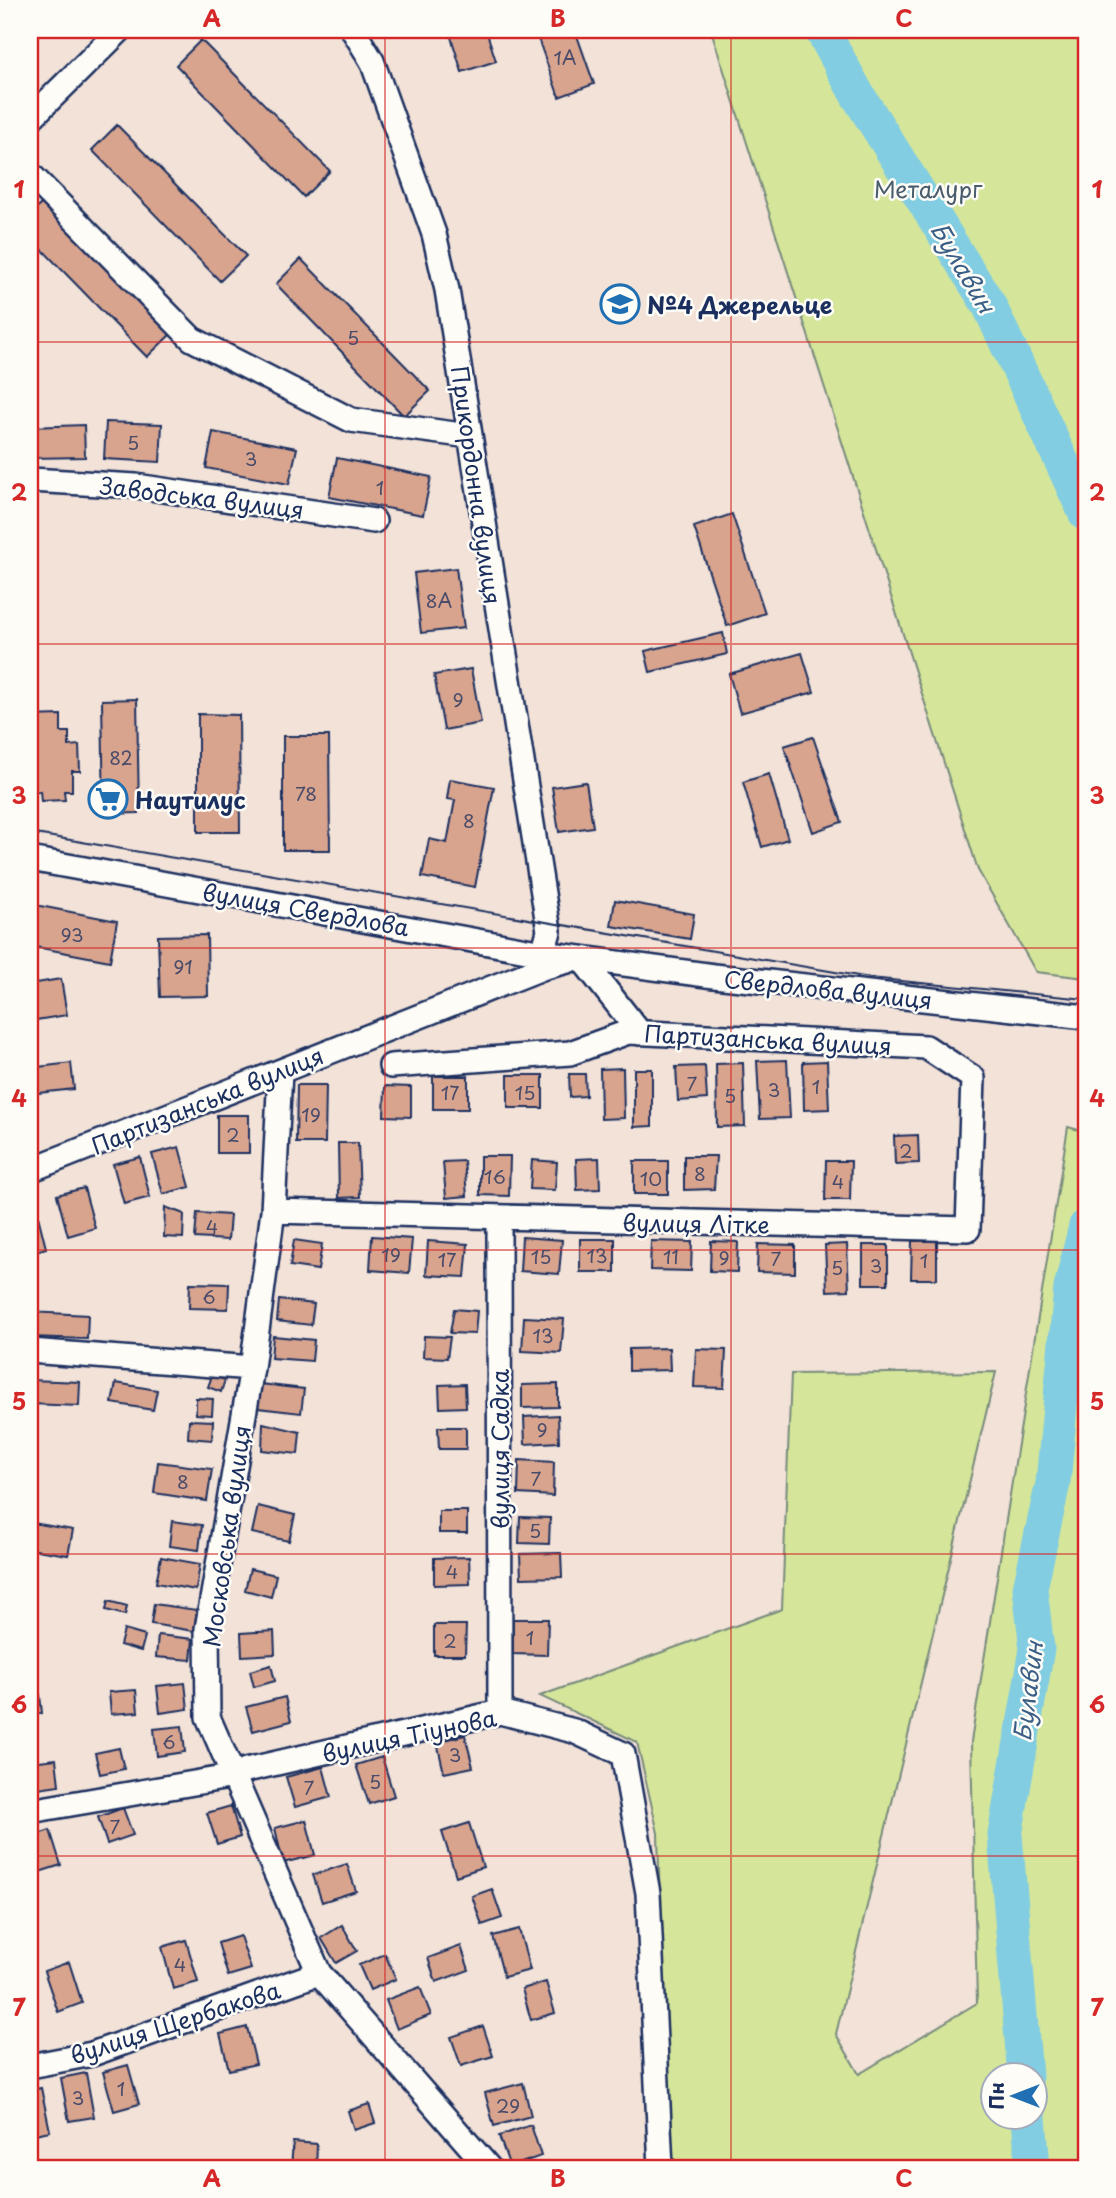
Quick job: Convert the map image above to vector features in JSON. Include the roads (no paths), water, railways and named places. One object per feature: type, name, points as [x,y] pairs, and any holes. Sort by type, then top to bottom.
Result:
[{"type":"street","points":[[30,119],[120,30]]},
{"type":"street","name":"Прикордонна вулиця","points":[[353,30],[372,61],[433,234],[447,290],[549,932],[543,953]]},
{"type":"street","points":[[30,174],[192,339],[351,420],[470,436]]},
{"type":"street","name":"Заводська вулиця","points":[[30,481],[161,489],[374,520]]},
{"type":"street","name":"вулиця Свердлова","points":[[30,859],[581,958]]},
{"type":"street","points":[[581,958],[640,1033]]},
{"type":"street","name":"Свердлова вулиця","points":[[581,958],[872,995],[1081,1016]]},
{"type":"street","name":"Партизанська вулиця","points":[[30,1170],[509,980],[581,958]]},
{"type":"street","name":"Партизанська вулиця","points":[[391,1066],[570,1053],[628,1032],[926,1047],[973,1078]]},
{"type":"street","name":"Московська вулиця","points":[[280,1072],[273,1211],[252,1368],[207,1629],[208,1717],[319,1973],[489,2168]]},
{"type":"street","name":"вулиця Літке","points":[[273,1211],[499,1219],[968,1229],[973,1078]]},
{"type":"street","name":"вулиця Садка","points":[[499,1219],[500,1712]]},
{"type":"street","points":[[30,1351],[252,1368]]},
{"type":"street","name":"вулиця Тіунова","points":[[30,1811],[235,1776],[500,1712],[574,1731],[623,1754],[648,1893],[662,2168]]},
{"type":"street","name":"вулиця Щербакова","points":[[30,2066],[92,2054],[319,1973]]},
{"type":"waterway","name":"Булавин","points":[[822,30],[857,94],[989,305],[1086,514]]},
{"type":"waterway","name":"Булавин","points":[[1024,2062],[1005,1835],[1037,1649],[1030,1588],[1053,1483],[1071,1288],[1086,1226]]},
{"type":"waterway","name":"Булавин","points":[[1030,2132],[1033,2168]]},
{"type":"tram line","points":[[30,833],[870,978],[1086,999]]},
{"type":"place","name":"№4 Джерельце","points":[[620,304]]},
{"type":"place","name":"Наутилус","points":[[108,799]]},
{"type":"park label","name":"Металург","points":[[928,188]]}]
